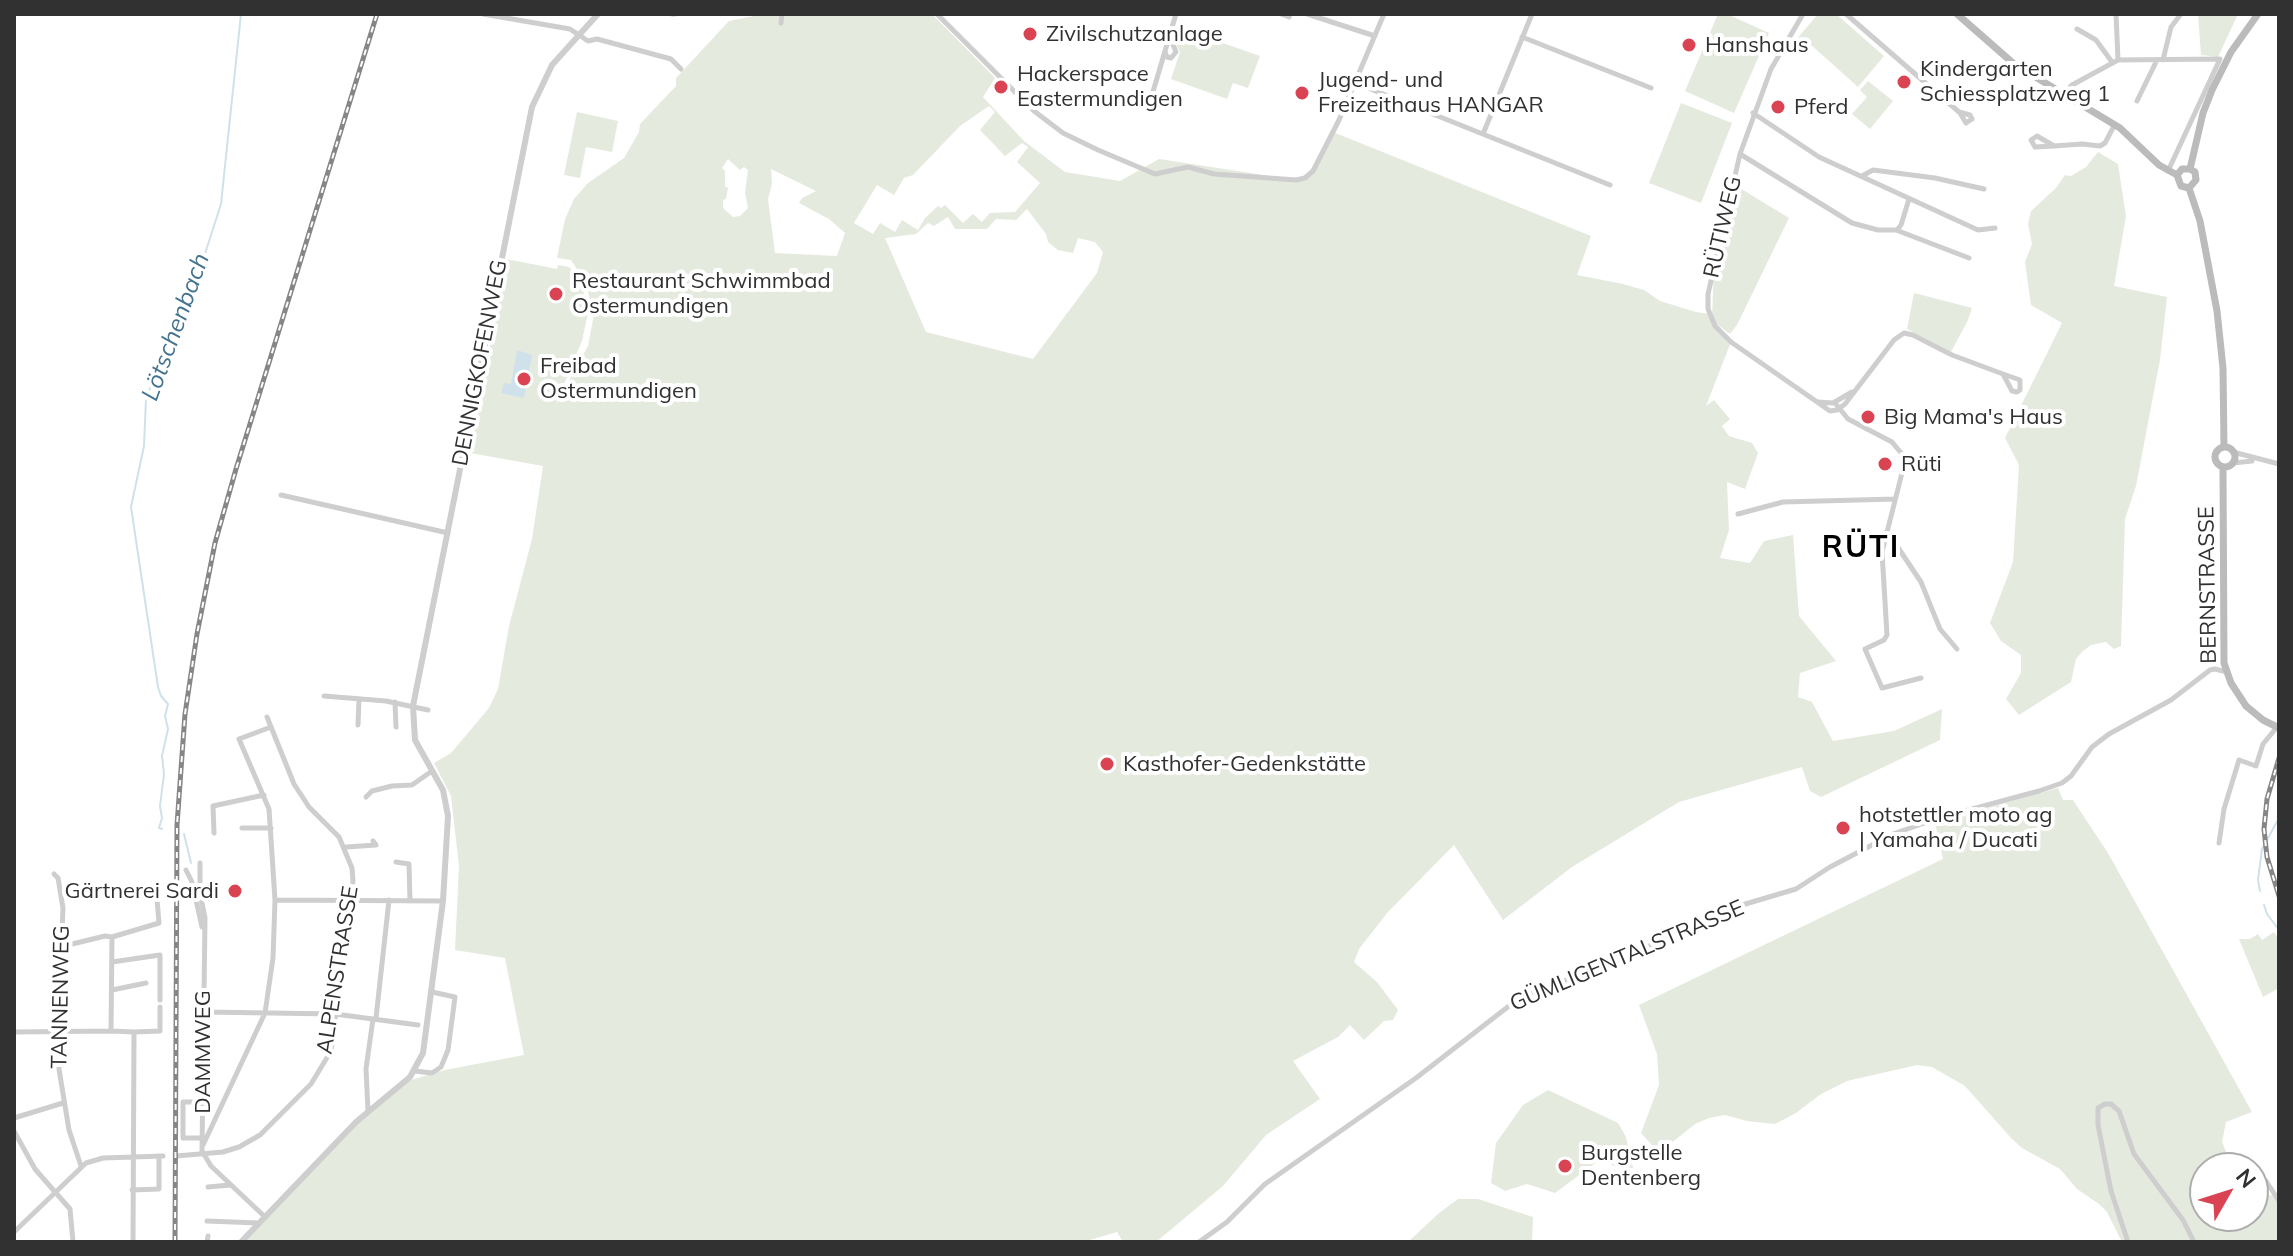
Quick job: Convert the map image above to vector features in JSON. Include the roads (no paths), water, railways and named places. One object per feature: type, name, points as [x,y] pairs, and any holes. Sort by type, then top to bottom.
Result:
[{"type":"main road","name":"BERNSTRASSE","points":[[1957,14],[2014,64],[2115,124],[2168,171],[2177,175],[2181,186],[2189,188],[2196,183],[2197,177],[2190,169]]},
{"type":"main road","points":[[2177,175],[2182,169],[2190,169],[2203,113],[2212,90],[2231,52],[2258,14]]},
{"type":"main road","name":"BERNSTRASSE","points":[[2189,188],[2200,221],[2217,311],[2223,368],[2224,447],[2218,450],[2215,457],[2223,467],[2224,658],[2234,689],[2246,706],[2278,727]]},
{"type":"main road","points":[[2223,467],[2233,463],[2233,452],[2224,447]]},
{"type":"street","points":[[483,14],[570,29],[588,41],[597,39],[671,59],[681,69]]},
{"type":"street","name":"DENNIGKOFENWEG","points":[[415,1071],[424,1047],[432,992],[443,901],[448,812],[443,790],[415,740],[413,706],[528,119],[546,75],[598,14]]},
{"type":"street","points":[[781,23],[782,14]]},
{"type":"street","points":[[937,14],[1034,111],[1063,133],[1150,172],[1160,174],[1188,167],[1214,174],[1296,180],[1305,178],[1313,171],[1384,14]]},
{"type":"street","points":[[1152,95],[1176,14]]},
{"type":"street","points":[[1281,14],[1289,17],[1290,14]]},
{"type":"street","points":[[1307,14],[1375,36]]},
{"type":"street","points":[[1483,134],[1532,14]]},
{"type":"street","name":"RÜTIWEG","points":[[1803,14],[1775,59],[1753,113],[1740,154],[1708,294],[1710,314],[1724,337],[1828,410],[1840,409]]},
{"type":"street","points":[[1846,14],[1959,112]]},
{"type":"street","points":[[2115,61],[2116,14]]},
{"type":"street","points":[[2137,101],[2160,60],[2171,27],[2181,14]]},
{"type":"street","points":[[2077,29],[2096,40],[2115,61]]},
{"type":"street","points":[[1165,51],[1171,58],[1176,52],[1170,36]]},
{"type":"street","points":[[1522,37],[1651,88]]},
{"type":"street","points":[[2064,94],[2072,85],[2115,61],[2220,59],[2168,171]]},
{"type":"street","points":[[1363,86],[1610,185]]},
{"type":"street","points":[[1753,113],[1819,157],[1978,230],[1995,228]]},
{"type":"street","points":[[2054,146],[2102,146],[2115,124]]},
{"type":"street","points":[[1740,154],[1852,223],[1867,229],[1896,230],[1969,258]]},
{"type":"street","points":[[1861,176],[1873,170],[1936,178],[1984,189]]},
{"type":"street","points":[[1896,230],[1901,225],[1909,199]]},
{"type":"street","points":[[1840,409],[1894,340],[1904,333],[2003,374]]},
{"type":"street","points":[[1835,403],[1854,391]]},
{"type":"street","name":"RÜTIWEG","points":[[1817,401],[1835,403],[1851,422],[1892,442],[1899,449],[1903,466],[1887,530],[1882,570],[1887,635],[1884,640],[1865,649],[1882,688],[1921,678]]},
{"type":"street","points":[[2233,452],[2279,464]]},
{"type":"street","points":[[2233,463],[2257,460]]},
{"type":"street","points":[[281,495],[448,533]]},
{"type":"street","points":[[1738,514],[1790,501],[1895,499]]},
{"type":"street","points":[[1887,530],[1921,582],[1940,629],[1957,649]]},
{"type":"street","name":"GÜMLIGENTALSTRASSE","points":[[1199,1242],[1227,1222],[1265,1184],[1416,1078],[1518,999],[1622,958],[1715,913],[1796,889],[1893,834],[2062,783],[2103,738],[2171,700],[2214,669],[2224,658]]},
{"type":"street","points":[[2214,669],[2227,672]]},
{"type":"street","points":[[324,696],[395,702],[428,710]]},
{"type":"street","points":[[358,725],[359,699]]},
{"type":"street","points":[[395,702],[396,727]]},
{"type":"street","points":[[267,717],[288,773],[301,796],[345,847],[376,845],[373,841]]},
{"type":"street","points":[[203,1102],[183,1102],[183,1138],[203,1142],[265,1013],[273,958],[275,900],[271,828],[264,795],[239,739],[271,727]]},
{"type":"street","points":[[2219,843],[2224,809],[2239,760],[2256,766],[2263,744],[2278,727]]},
{"type":"street","points":[[366,797],[372,791],[412,785],[432,771]]},
{"type":"street","points":[[214,833],[213,806],[264,795]]},
{"type":"street","points":[[242,828],[271,828]]},
{"type":"street","name":"ALPENSTRASSE","points":[[176,1156],[204,1155],[239,1147],[253,1139],[276,1121],[324,1066],[331,1051],[350,899],[352,868],[345,847]]},
{"type":"street","points":[[396,862],[409,864],[410,901]]},
{"type":"street","name":"DAMMWEG","points":[[200,863],[200,893],[205,918],[204,1155]]},
{"type":"street","points":[[186,870],[192,882],[203,930]]},
{"type":"street","name":"TANNENWEG","points":[[54,874],[58,878],[63,908],[57,1030],[63,1103],[73,1147],[81,1166]]},
{"type":"street","points":[[60,947],[112,937],[159,923],[157,899]]},
{"type":"street","points":[[275,900],[443,901]]},
{"type":"street","points":[[368,1111],[366,1069],[389,900]]},
{"type":"street","points":[[111,1031],[112,937]]},
{"type":"street","points":[[112,962],[160,955],[160,1000]]},
{"type":"street","points":[[112,990],[146,983]]},
{"type":"street","points":[[241,1242],[368,1111],[415,1071],[432,1073],[445,1062],[455,997],[432,992]]},
{"type":"street","points":[[14,1032],[160,1031],[160,1007]]},
{"type":"street","points":[[204,1012],[335,1014],[418,1025]]},
{"type":"street","points":[[133,1242],[134,1032]]},
{"type":"street","points":[[14,1118],[63,1103]]},
{"type":"street","points":[[2128,1242],[2111,1191],[2098,1125],[2098,1108],[2105,1104],[2111,1104],[2119,1111],[2134,1154],[2183,1220],[2194,1242]]},
{"type":"street","points":[[14,1131],[29,1159],[71,1212],[73,1242]]},
{"type":"street","points":[[204,1155],[211,1166],[264,1216]]},
{"type":"street","points":[[14,1232],[81,1166],[97,1159],[161,1156],[159,1189],[132,1190]]},
{"type":"street","points":[[208,1187],[230,1185]]},
{"type":"street","points":[[207,1221],[258,1223]]},
{"type":"waterway","name":"Lötschenbach","points":[[162,829],[159,828],[164,774],[162,756],[168,729],[165,716],[168,704],[158,687],[131,507],[144,446],[146,398],[202,263],[221,204],[241,14]]},
{"type":"waterway","points":[[2260,891],[2258,880],[2262,849],[2279,818]]},
{"type":"waterway","name":"Lötschenbach","points":[[184,834],[191,863]]},
{"type":"waterway","points":[[2264,905],[2279,930]]},
{"type":"railway","points":[[175,1242],[177,825],[185,714],[197,634],[215,543],[236,469],[377,14]]},
{"type":"railway","points":[[2279,758],[2267,799],[2264,829],[2267,857],[2279,896]]},
{"type":"place","name":"Zivilschutzanlage","points":[[1030,34]]},
{"type":"place","name":"Hanshaus","points":[[1689,45]]},
{"type":"place","name":"Kindergarten Schiessplatzweg 1","points":[[1904,82]]},
{"type":"place","name":"Hackerspace Eastermundigen","points":[[1001,87]]},
{"type":"place","name":"Jugend- und Freizeithaus HANGAR","points":[[1302,93]]},
{"type":"place","name":"Pferd","points":[[1778,107]]},
{"type":"place","name":"Restaurant Schwimmbad Ostermundigen","points":[[556,294]]},
{"type":"place","name":"Freibad Ostermundigen","points":[[524,379]]},
{"type":"place","name":"Big Mama's Haus","points":[[1868,417]]},
{"type":"place","name":"Rüti","points":[[1885,464]]},
{"type":"place","name":"Kasthofer-Gedenkstätte","points":[[1107,764]]},
{"type":"place","name":"hotstettler moto ag | Yamaha / Ducati","points":[[1843,828]]},
{"type":"place","name":"Gärtnerei Sardi","points":[[235,891]]},
{"type":"place","name":"Burgstelle Dentenberg","points":[[1565,1166]]},
{"type":"district","name":"RÜTI","points":[[1861,548]]}]
